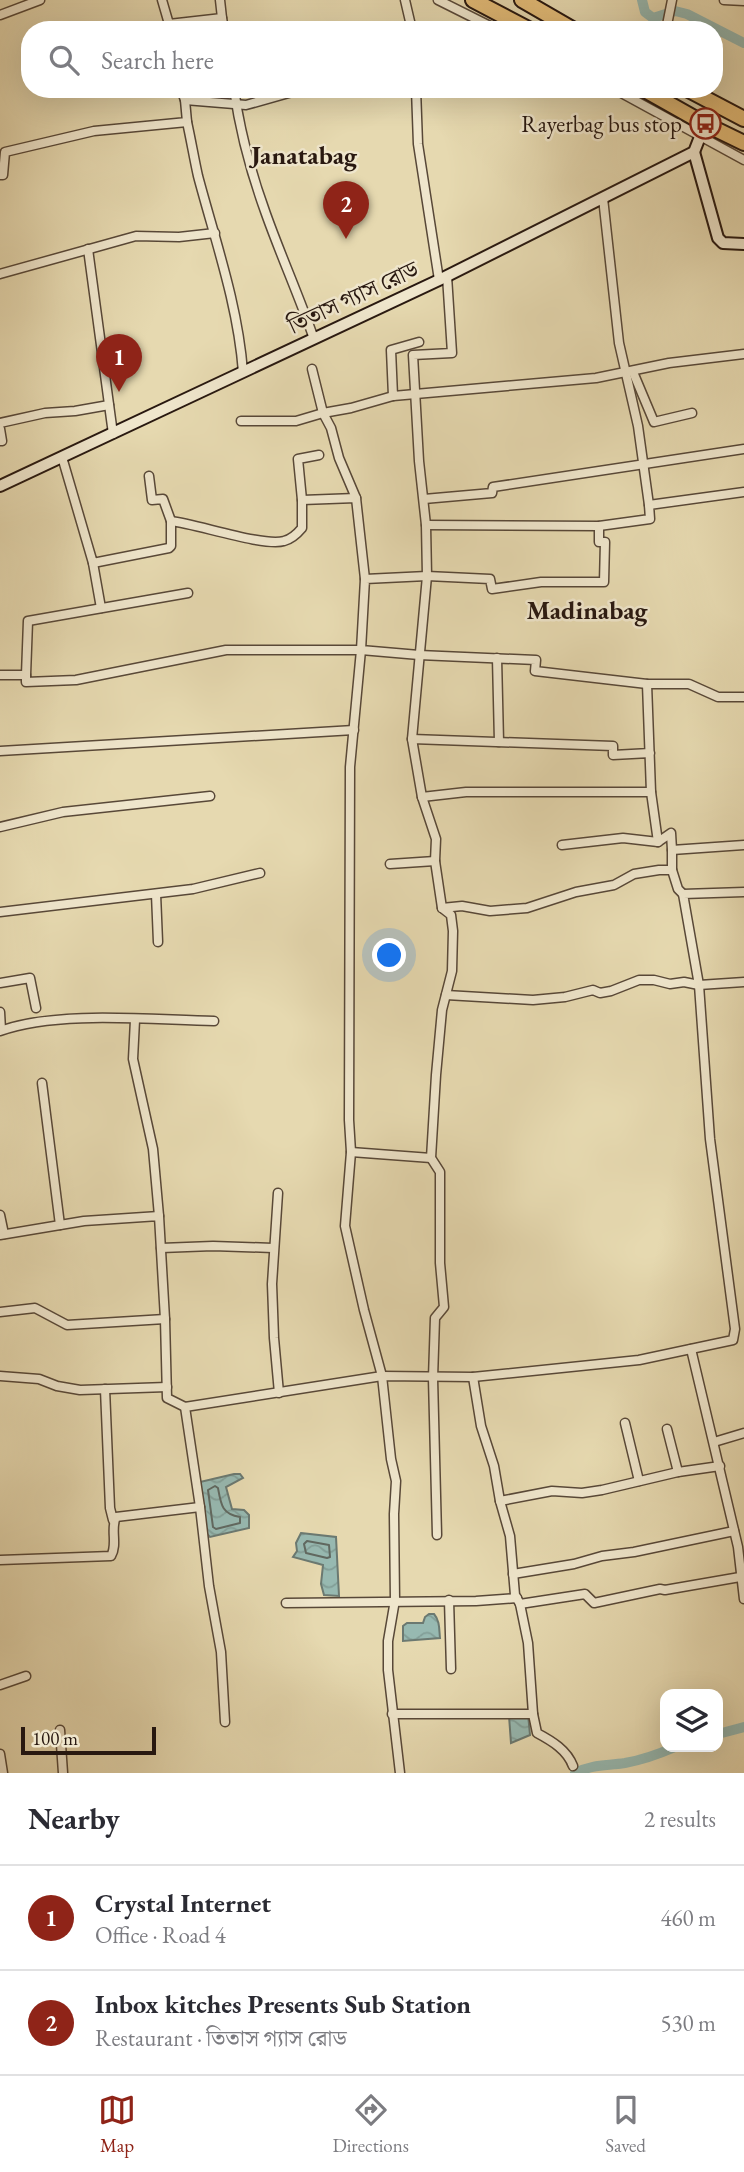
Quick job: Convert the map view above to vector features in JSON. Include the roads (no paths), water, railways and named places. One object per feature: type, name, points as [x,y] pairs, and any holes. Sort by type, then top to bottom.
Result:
[{"type":"highway","points":[[473,0],[513,21]]},
{"type":"highway","points":[[522,0],[558,21]]},
{"type":"highway","points":[[656,98],[702,130],[744,143]]},
{"type":"highway","points":[[704,98],[744,119]]},
{"type":"highway","points":[[719,98],[744,110]]},
{"type":"street","points":[[0,15],[40,0]]},
{"type":"street","points":[[162,0],[167,21]]},
{"type":"street","points":[[220,0],[222,21]]},
{"type":"street","points":[[405,0],[410,21]]},
{"type":"street","points":[[438,0],[480,21]]},
{"type":"street","points":[[668,21],[672,0]]},
{"type":"street","points":[[724,0],[744,1]]},
{"type":"street","points":[[204,21],[222,18]]},
{"type":"street","points":[[235,98],[246,154],[266,215],[299,294],[314,339]]},
{"type":"street","points":[[243,372],[241,345],[215,233],[198,175],[185,100],[246,104],[269,98]]},
{"type":"street","points":[[416,98],[418,144],[443,278],[452,353],[413,355],[428,576],[412,739],[422,797],[436,839],[435,861],[442,908],[451,915],[453,931],[452,971],[442,1010],[431,1158],[440,1172],[440,1252],[444,1307],[435,1318],[433,1378],[437,1535]]},
{"type":"street","points":[[633,98],[702,130],[744,160]]},
{"type":"street","points":[[0,175],[3,175],[5,152],[94,131],[187,122]]},
{"type":"street","points":[[702,130],[694,152],[720,241],[744,244]]},
{"type":"street","name":"তিতাস গ্যাস রোড","points":[[0,485],[443,278],[694,152]]},
{"type":"street","points":[[603,198],[619,343],[630,372],[654,422],[692,413]]},
{"type":"street","points":[[0,274],[136,236],[178,237],[215,233]]},
{"type":"street","points":[[88,249],[113,433]]},
{"type":"street","points":[[393,396],[391,350],[419,342]]},
{"type":"street","points":[[241,421],[296,421],[393,396],[596,378],[669,363],[744,354]]},
{"type":"street","points":[[312,369],[323,413],[356,498],[365,579],[349,820],[351,1152],[345,1226],[382,1376],[391,1459],[396,1480],[395,1600],[388,1641],[388,1670],[400,1773]]},
{"type":"street","points":[[426,525],[599,526],[650,519],[630,372]]},
{"type":"street","points":[[0,422],[109,405]]},
{"type":"street","points":[[0,429],[0,441]]},
{"type":"street","points":[[424,499],[492,493],[493,487],[744,449]]},
{"type":"street","points":[[171,521],[243,538],[282,542],[293,537],[302,528],[298,459],[318,456]]},
{"type":"street","points":[[62,457],[93,563],[101,608]]},
{"type":"street","points":[[93,563],[171,546],[171,521],[163,499],[152,500],[149,476]]},
{"type":"street","points":[[649,505],[744,492]]},
{"type":"street","points":[[302,500],[356,498]]},
{"type":"street","points":[[365,579],[428,576],[491,579],[492,589],[541,582],[604,582],[605,542],[599,542],[599,526]]},
{"type":"street","points":[[188,593],[28,621],[26,682],[76,680],[226,650],[361,650],[536,660],[535,671],[647,684],[689,684],[718,697],[744,697]]},
{"type":"street","points":[[498,658],[499,742]]},
{"type":"street","points":[[0,674],[26,675]]},
{"type":"street","points":[[647,684],[652,792],[658,842]]},
{"type":"street","points":[[0,751],[354,730]]},
{"type":"street","points":[[412,739],[613,746],[613,755],[650,753]]},
{"type":"street","points":[[422,797],[466,792],[652,792]]},
{"type":"street","points":[[0,827],[63,812],[210,796]]},
{"type":"street","points":[[135,1020],[133,1059],[153,1149],[159,1216],[167,1398],[185,1407],[382,1376],[473,1377],[639,1360],[733,1340],[735,1329],[710,1139],[699,985],[682,894],[672,870],[671,833],[658,842],[623,838],[562,845]]},
{"type":"street","points":[[672,850],[744,845]]},
{"type":"street","points":[[390,864],[435,861]]},
{"type":"street","points":[[442,908],[462,906],[490,911],[527,908],[576,892],[614,886],[634,874],[672,870]]},
{"type":"street","points":[[0,912],[156,894],[214,885],[260,873]]},
{"type":"street","points":[[682,894],[744,892]]},
{"type":"street","points":[[156,894],[158,942]]},
{"type":"street","points":[[0,983],[30,978],[36,1008]]},
{"type":"street","points":[[446,995],[533,1000],[565,997],[593,990],[600,993],[611,991],[639,980],[699,985],[744,982]]},
{"type":"street","points":[[0,1012],[1,1031],[60,1020],[214,1021]]},
{"type":"street","points":[[42,1083],[60,1225]]},
{"type":"street","points":[[351,1152],[431,1158]]},
{"type":"street","points":[[278,1193],[273,1248],[274,1338],[279,1394]]},
{"type":"street","points":[[0,1215],[2,1234],[60,1225],[159,1216]]},
{"type":"street","points":[[160,1248],[273,1248]]},
{"type":"street","points":[[0,1312],[35,1308],[67,1325],[165,1319]]},
{"type":"street","points":[[691,1349],[734,1531],[744,1600]]},
{"type":"street","points":[[0,1376],[39,1379],[80,1390],[167,1387]]},
{"type":"street","points":[[473,1377],[481,1426],[494,1466],[510,1535],[513,1574],[528,1643],[537,1733],[562,1749],[573,1766]]},
{"type":"street","points":[[0,1560],[111,1556],[114,1549],[113,1520],[110,1508],[105,1389]]},
{"type":"street","points":[[185,1407],[209,1586],[221,1652],[225,1722]]},
{"type":"street","points":[[625,1423],[639,1481]]},
{"type":"street","points":[[667,1429],[678,1472]]},
{"type":"street","points":[[714,1442],[744,1433]]},
{"type":"street","points":[[500,1501],[552,1491],[582,1493],[678,1472],[720,1466]]},
{"type":"street","points":[[113,1520],[120,1516],[200,1507]]},
{"type":"street","points":[[513,1574],[734,1531]]},
{"type":"street","points":[[286,1603],[518,1601],[585,1594],[594,1603],[660,1589],[740,1577]]},
{"type":"street","points":[[449,1601],[451,1670]]},
{"type":"street","points":[[0,1685],[26,1676]]},
{"type":"street","points":[[392,1714],[533,1714]]},
{"type":"street","points":[[60,1730],[63,1773]]},
{"type":"street","points":[[0,1754],[3,1773]]},
{"type":"water","points":[[240,1474],[243,1478],[226,1487],[232,1509],[244,1510],[249,1515],[249,1528],[210,1537],[206,1533],[200,1482]]},
{"type":"water","points":[[301,1533],[336,1537],[339,1596],[324,1595],[321,1584],[323,1565],[293,1557]]},
{"type":"water","points":[[429,1614],[434,1614],[437,1619],[440,1638],[403,1641],[403,1626],[407,1623],[423,1623]]},
{"type":"water","points":[[528,1714],[530,1735],[511,1743],[509,1716]]},
{"type":"waterway","points":[[642,0],[645,12],[653,18],[675,11],[701,21]]},
{"type":"waterway","points":[[723,32],[744,43]]},
{"type":"waterway","points":[[723,1733],[744,1727]]},
{"type":"waterway","points":[[575,1773],[638,1760],[662,1752]]},
{"type":"place","name":"Rayerbag bus stop","points":[[705,124]]},
{"type":"place","name":"Inbox kitches Presents Sub Station","points":[[346,239]]},
{"type":"place","name":"Crystal Internet","points":[[119,392]]},
{"type":"district","name":"Janatabag","points":[[304,155]]},
{"type":"district","name":"Madinabag","points":[[587,610]]}]
